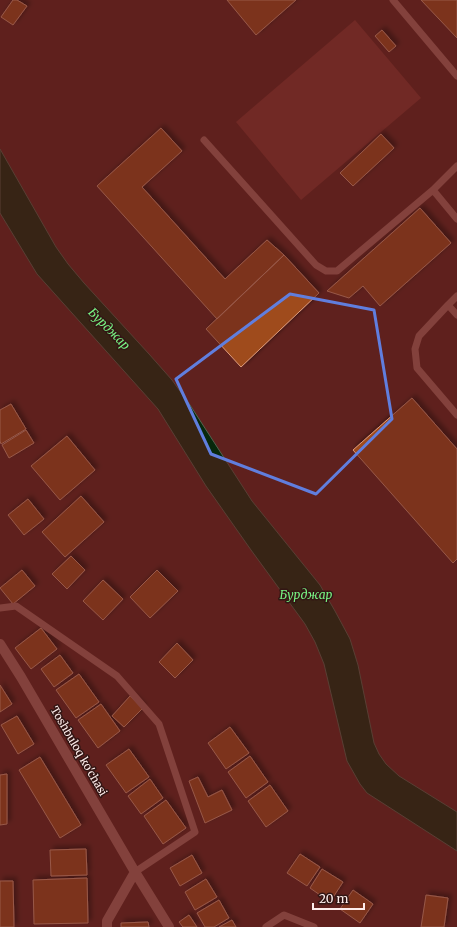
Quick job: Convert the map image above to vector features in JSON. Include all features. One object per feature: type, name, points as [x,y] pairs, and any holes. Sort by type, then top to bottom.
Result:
[{"type":"street","name":"Toshbuloq ko'chasi","points":[[0,644],[22,677],[135,872],[169,927]]},
{"type":"street","points":[[107,927],[107,921],[135,872]]},
{"type":"lane","points":[[393,0],[457,76]]},
{"type":"lane","points":[[204,140],[316,265],[326,271],[337,271],[433,190],[457,166]]},
{"type":"lane","points":[[433,190],[457,219]]},
{"type":"lane","points":[[457,296],[419,336],[415,349],[416,368],[457,415]]},
{"type":"lane","points":[[448,305],[457,315]]},
{"type":"lane","points":[[0,608],[16,606],[117,676],[159,724],[195,832],[135,872]]},
{"type":"lane","points":[[266,927],[284,915],[314,927]]},
{"type":"highlighted area","points":[[290,294],[374,310],[392,419],[316,494],[211,454],[176,379]]},
{"type":"shaded area","points":[[355,20],[421,98],[301,200],[236,122]]},
{"type":"water","name":"Бурджар","points":[[0,149],[56,247],[68,264],[172,380],[190,405],[252,501],[320,585],[350,639],[358,665],[374,743],[379,754],[386,764],[399,776],[457,812],[457,851],[367,793],[360,784],[347,761],[324,664],[315,642],[305,624],[206,486],[158,409],[37,274],[0,213]]},
{"type":"building","points":[[13,0],[17,0],[27,6],[13,25],[1,17]]},
{"type":"building","points":[[227,0],[296,0],[256,35]]},
{"type":"building","points":[[421,0],[457,0],[457,38]]},
{"type":"building","points":[[382,30],[396,46],[389,52],[375,36]]},
{"type":"building","points":[[161,128],[182,151],[142,187],[225,279],[267,240],[284,255],[217,319],[97,186]]},
{"type":"building","points":[[381,134],[394,148],[353,186],[340,173]]},
{"type":"building","points":[[420,208],[451,243],[380,306],[363,286],[349,298],[327,291]]},
{"type":"building","points":[[284,255],[319,293],[241,367],[206,329]]},
{"type":"building","points":[[412,398],[457,449],[457,559],[453,563],[353,450]]},
{"type":"building","points":[[11,404],[26,429],[1,444],[0,410]]},
{"type":"building","points":[[26,430],[34,443],[9,458],[2,445]]},
{"type":"building","points":[[67,436],[95,470],[60,500],[31,466]]},
{"type":"building","points":[[81,496],[104,522],[65,557],[42,532]]},
{"type":"building","points":[[28,499],[44,519],[24,535],[8,515]]},
{"type":"building","points":[[71,556],[85,570],[67,589],[52,574]]},
{"type":"building","points":[[22,570],[35,586],[13,604],[0,588]]},
{"type":"building","points":[[157,570],[178,591],[150,618],[130,597]]},
{"type":"building","points":[[103,580],[123,599],[103,620],[83,601]]},
{"type":"building","points":[[41,628],[57,649],[31,669],[15,648]]},
{"type":"building","points":[[177,643],[193,660],[175,678],[159,662]]},
{"type":"building","points":[[60,655],[73,673],[54,687],[41,669]]},
{"type":"building","points":[[79,674],[99,702],[76,718],[56,690]]},
{"type":"building","points":[[0,685],[12,704],[0,712]]},
{"type":"building","points":[[130,696],[143,708],[124,727],[112,716]]},
{"type":"building","points":[[101,704],[120,731],[98,748],[78,720]]},
{"type":"building","points":[[17,716],[34,744],[18,754],[1,725]]},
{"type":"building","points":[[230,727],[249,753],[226,769],[208,743]]},
{"type":"building","points":[[129,749],[149,777],[126,793],[106,765]]},
{"type":"building","points":[[250,756],[268,782],[246,798],[228,772]]},
{"type":"building","points":[[40,757],[81,825],[60,838],[19,770]]},
{"type":"building","points":[[7,774],[7,824],[0,825],[0,775]]},
{"type":"building","points":[[198,777],[208,797],[222,790],[232,810],[205,823],[189,781]]},
{"type":"building","points":[[150,779],[163,798],[141,814],[128,796]]},
{"type":"building","points":[[270,785],[288,811],[266,827],[248,801]]},
{"type":"building","points":[[166,800],[186,828],[163,844],[144,816]]},
{"type":"building","points":[[86,849],[87,875],[51,876],[50,850]]},
{"type":"building","points":[[300,854],[320,867],[307,886],[287,873]]},
{"type":"building","points":[[192,855],[202,873],[180,886],[170,868]]},
{"type":"building","points":[[322,869],[343,882],[330,902],[310,888]]},
{"type":"building","points":[[87,878],[88,923],[34,924],[33,880]]},
{"type":"building","points":[[206,879],[217,897],[195,910],[185,892]]},
{"type":"building","points":[[0,881],[13,881],[14,927],[0,927]]},
{"type":"building","points":[[353,890],[373,904],[360,923],[340,909]]},
{"type":"building","points":[[426,895],[448,898],[444,927],[421,927]]},
{"type":"building","points":[[219,900],[229,918],[214,927],[205,927],[197,913]]},
{"type":"building","points":[[189,915],[197,927],[183,927],[179,922]]},
{"type":"building","points":[[232,920],[236,927],[219,927]]},
{"type":"building","points":[[148,922],[149,927],[121,927],[121,923]]}]
